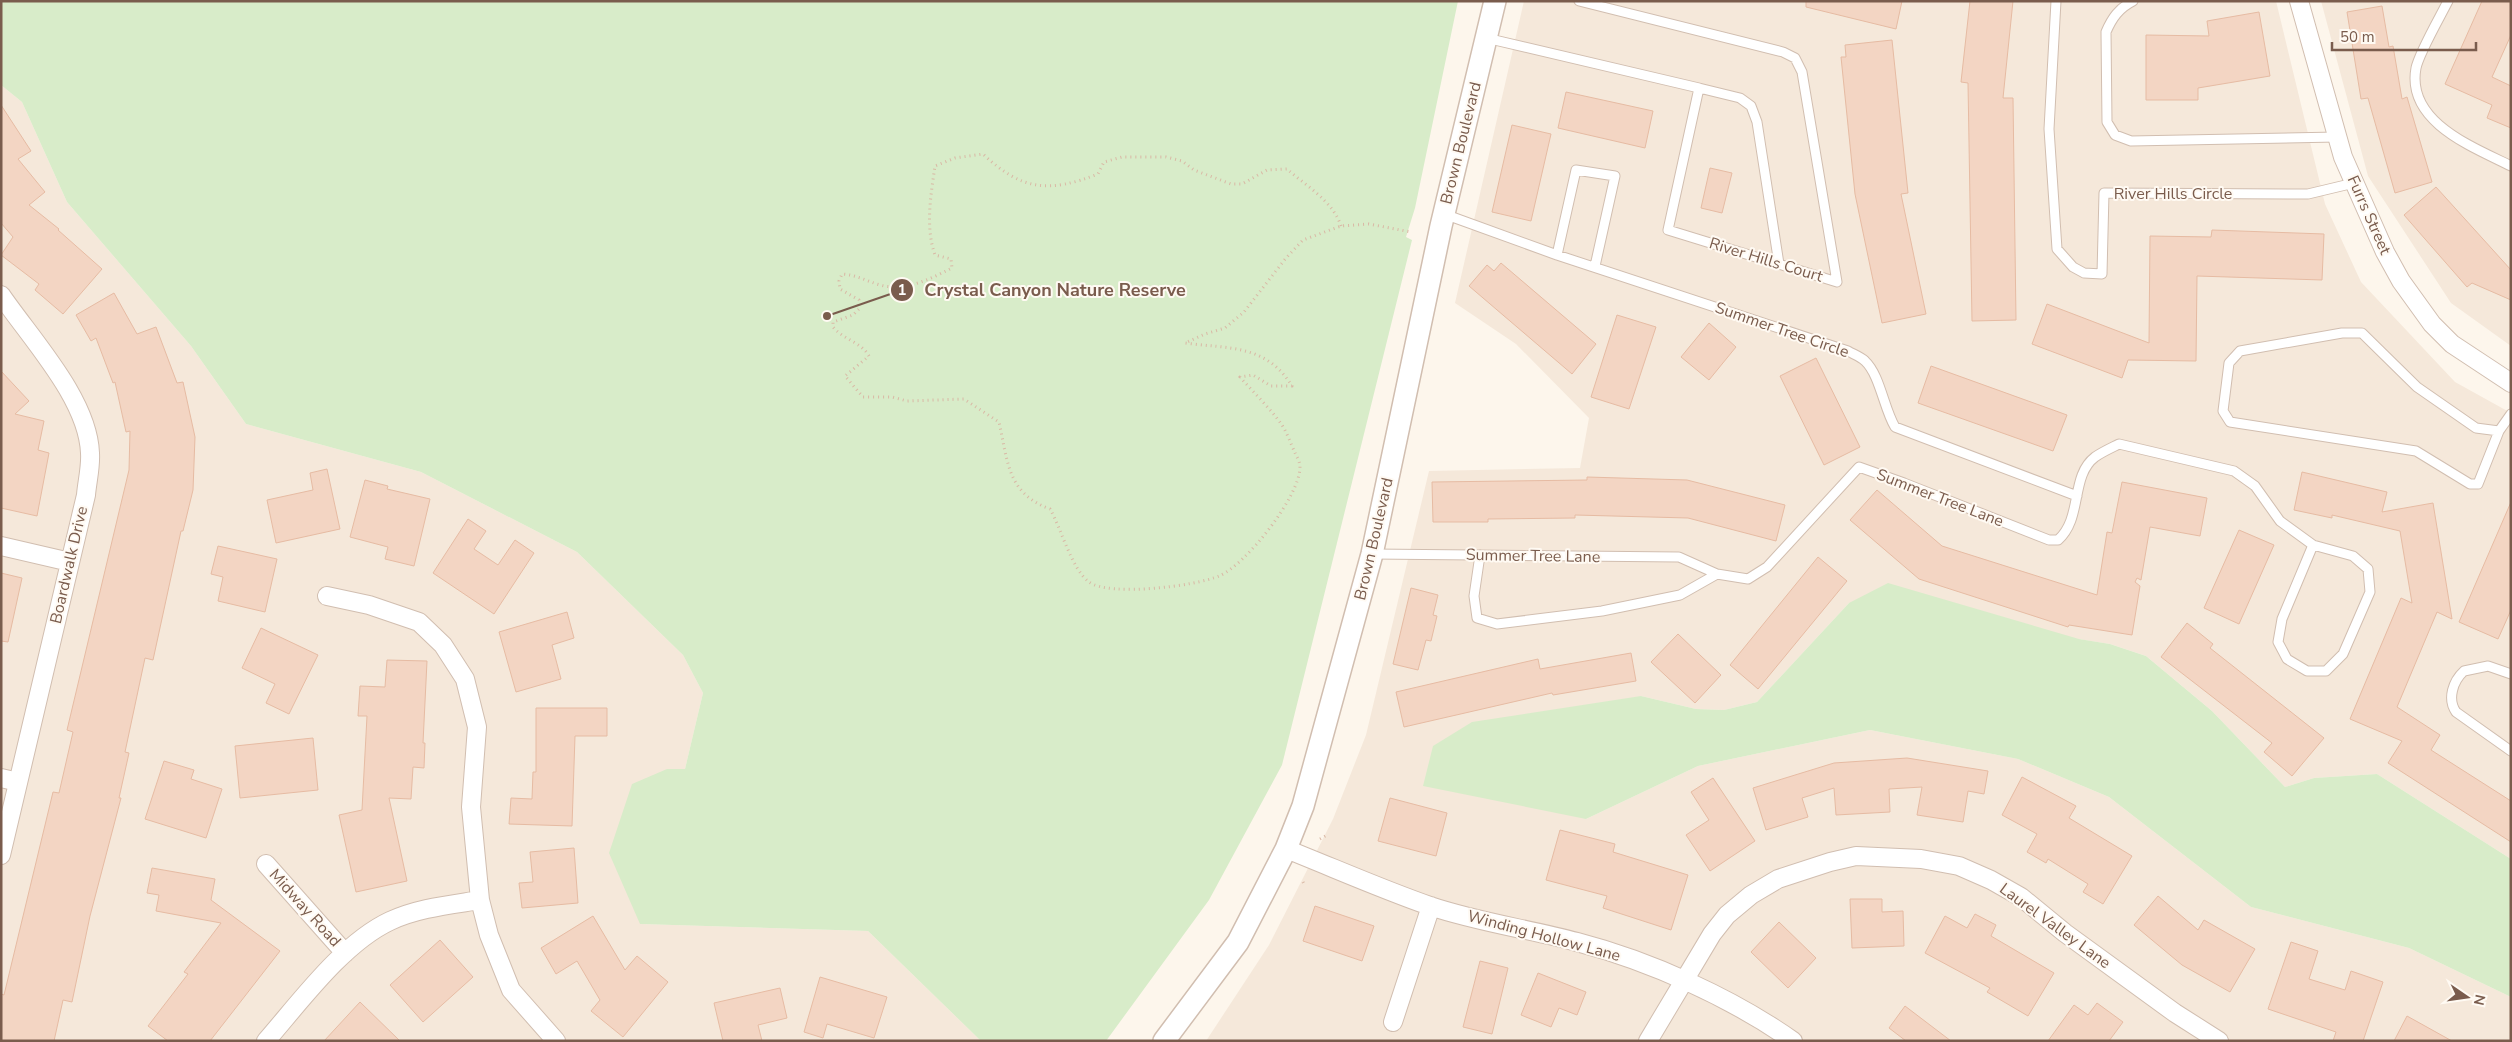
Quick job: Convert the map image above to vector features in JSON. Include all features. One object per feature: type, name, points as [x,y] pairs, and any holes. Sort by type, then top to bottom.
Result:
[{"type":"street","name":"Brown Boulevard","points":[[1164,1041],[1238,942],[1286,849],[1317,759],[1372,554],[1444,214],[1495,1]]},
{"type":"street","name":"Furrs Street","points":[[2299,1],[2338,137],[2354,183],[2384,252],[2401,281],[2432,324],[2452,344],[2511,383]]},
{"type":"street","name":"Boardwalk Drive","points":[[1,295],[70,391],[81,414],[90,453],[86,496],[70,562],[10,780],[1,855]]},
{"type":"street","points":[[1,546],[70,562]]},
{"type":"street","points":[[327,596],[369,605],[419,622],[444,645],[465,679],[477,727],[471,807],[480,900],[489,936],[511,990],[556,1041]]},
{"type":"street","name":"Winding Hollow Lane","points":[[1286,849],[1431,906],[1580,942],[1628,958],[1684,981],[1768,1023],[1793,1041]]},
{"type":"street","name":"Laurel Valley Lane","points":[[1648,1041],[1712,934],[1727,915],[1750,895],[1778,879],[1830,862],[1856,856],[1921,859],[1960,866],[1991,880],[2021,897],[2073,939],[2175,1013],[2219,1041]]},
{"type":"street","name":"Midway Road","points":[[266,864],[344,953]]},
{"type":"street","name":"Midway Road","points":[[266,1041],[344,953],[388,922],[418,911],[480,900]]},
{"type":"street","points":[[1393,1022],[1431,906]]},
{"type":"lane","name":"River Hills Court","points":[[1579,1],[1783,52],[1795,58],[1802,72],[1838,282],[1668,230],[1699,88]]},
{"type":"lane","name":"River Hills Circle","points":[[2056,1],[2049,129],[2057,249],[2079,270],[2084,273],[2102,274],[2104,193],[2308,194],[2354,183]]},
{"type":"lane","points":[[2133,1],[2125,5],[2111,19],[2106,32],[2107,122],[2115,135],[2131,141],[2338,137]]},
{"type":"lane","points":[[2448,1],[2416,67],[2417,94],[2426,111],[2455,138],[2511,166]]},
{"type":"lane","points":[[1486,38],[1740,98],[1751,106],[1756,122],[1779,264]]},
{"type":"lane","points":[[1557,255],[1576,170],[1615,176],[1595,266]]},
{"type":"lane","name":"Summer Tree Circle","points":[[1444,214],[1557,255],[1848,351],[1866,362],[1884,396],[1889,416],[1895,427],[2077,496]]},
{"type":"lane","points":[[2500,431],[2476,428],[2417,387],[2362,333],[2342,333],[2240,351],[2229,364],[2223,411],[2230,422],[2416,451],[2470,484],[2478,484],[2500,431],[2511,414]]},
{"type":"lane","name":"Summer Tree Lane","points":[[1372,554],[1679,557],[1717,574],[1748,579],[1767,567],[1859,467],[2049,540],[2058,540],[2069,531],[2082,473],[2094,458],[2119,444],[2234,471],[2255,486],[2280,521],[2313,545],[2353,556],[2368,569],[2370,592],[2343,654],[2326,671],[2307,671],[2287,659],[2278,642],[2282,619],[2313,545]]},
{"type":"lane","points":[[1480,555],[1474,596],[1477,618],[1497,624],[1602,610],[1680,595],[1717,574]]},
{"type":"lane","points":[[2511,674],[2494,666],[2482,666],[2464,671],[2456,680],[2452,694],[2453,708],[2487,736],[2511,751]]},
{"type":"path","points":[[1341,226],[1337,214],[1329,205],[1287,169],[1267,170],[1242,184],[1230,184],[1194,170],[1182,161],[1166,157],[1122,157],[1104,162],[1098,174],[1070,185],[1049,186],[1020,182],[1000,170],[983,154],[955,158],[935,166],[930,215],[932,246],[935,255],[951,259],[952,268],[929,280],[897,286],[882,285],[863,277],[842,274],[839,281],[840,289],[859,300],[859,308],[853,315],[833,322],[833,326],[842,338],[864,348],[869,356],[845,376],[862,397],[892,397],[907,401],[964,399],[999,422],[1013,481],[1034,503],[1050,509],[1076,565],[1089,582],[1110,590],[1136,590],[1167,587],[1219,576],[1240,562],[1275,518],[1296,487],[1301,465],[1282,426],[1240,377],[1253,375],[1271,386],[1292,386],[1270,360],[1242,348],[1185,343],[1225,328],[1244,312],[1286,258],[1303,240],[1341,226],[1369,224],[1411,232]]},
{"type":"path","points":[[1320,839],[1327,835]]},
{"type":"path","points":[[1303,882],[1304,886]]},
{"type":"shaded area","points":[[1524,1],[2276,1],[2325,204],[2361,282],[2455,382],[2511,413],[2511,859],[2377,774],[2314,778],[2285,787],[2212,711],[2146,656],[2110,644],[1849,603],[1757,702],[1724,710],[1696,709],[1641,696],[1586,819],[1698,766],[1870,730],[2018,759],[2109,797],[2251,907],[2409,948],[2511,997],[2511,1041],[1206,1041],[1269,945],[1333,819],[1366,735],[1429,471],[1580,468],[1589,418],[1516,344],[1455,303]]},
{"type":"shaded area","points":[[2321,1],[2511,1],[2511,346],[2451,303],[2368,176]]},
{"type":"shaded area","points":[[1,85],[22,102],[67,202],[191,346],[246,424],[421,472],[577,552],[683,655],[703,693],[685,769],[667,769],[640,924],[868,931],[981,1041],[1,1041]]},
{"type":"green space","points":[[1,1],[1458,1],[1415,208],[1406,237],[1412,240],[1282,765],[1209,900],[1106,1041],[981,1041],[868,931],[640,924],[609,853],[632,784],[667,769],[685,769],[703,693],[683,655],[577,552],[421,472],[246,424],[191,346],[67,202],[22,102],[1,85]]},
{"type":"green space","points":[[1888,583],[2079,639],[2110,644],[2146,656],[2212,711],[2285,787],[2314,778],[2377,774],[2511,859],[2511,997],[2409,948],[2251,907],[2109,797],[2018,759],[1870,730],[1698,766],[1586,819],[1423,786],[1433,746],[1472,722],[1641,696],[1696,709],[1724,710],[1757,702],[1849,603]]},
{"type":"building","points":[[1806,1],[1902,1],[1896,29],[1806,7]]},
{"type":"building","points":[[1970,1],[2013,1],[2003,98],[2013,98],[2016,320],[1972,321],[1968,83],[1961,82]]},
{"type":"building","points":[[2482,1],[2511,1],[2511,35],[2492,77],[2511,86],[2511,128],[2487,118],[2492,105],[2445,84]]},
{"type":"building","points":[[2382,6],[2389,47],[2393,46],[2402,99],[2407,97],[2432,182],[2395,193],[2368,98],[2361,99],[2347,12]]},
{"type":"building","points":[[2259,12],[2270,76],[2198,88],[2198,100],[2146,100],[2146,35],[2209,36],[2207,21]]},
{"type":"building","points":[[1892,40],[1908,193],[1901,194],[1926,314],[1882,323],[1855,194],[1841,57],[1846,57],[1845,45]]},
{"type":"building","points":[[1566,92],[1653,111],[1645,148],[1558,128]]},
{"type":"building","points":[[1,105],[31,151],[18,159],[45,192],[29,205],[59,229],[102,269],[63,314],[35,290],[39,284],[1,255],[13,237],[1,223]]},
{"type":"building","points":[[1512,125],[1551,134],[1531,221],[1492,212]]},
{"type":"building","points":[[1710,168],[1732,173],[1722,213],[1701,208]]},
{"type":"building","points":[[2436,187],[2511,270],[2511,300],[2472,283],[2467,287],[2404,215]]},
{"type":"building","points":[[2212,230],[2324,234],[2322,280],[2197,276],[2196,361],[2128,360],[2122,378],[2032,344],[2047,304],[2149,343],[2150,236],[2211,237]]},
{"type":"building","points":[[1501,263],[1596,344],[1572,374],[1469,286],[1487,265],[1494,271]]},
{"type":"building","points":[[114,293],[137,334],[156,327],[177,383],[183,382],[195,437],[193,490],[183,531],[181,531],[153,660],[145,658],[125,752],[129,753],[119,798],[121,798],[90,916],[72,1002],[63,1000],[54,1041],[1,1041],[1,994],[4,995],[53,792],[59,793],[73,732],[67,730],[129,470],[130,431],[126,432],[115,382],[113,383],[96,338],[91,341],[76,315]]},
{"type":"building","points":[[1617,315],[1656,327],[1629,409],[1591,397]]},
{"type":"building","points":[[1709,323],[1736,347],[1709,380],[1681,357]]},
{"type":"building","points":[[1816,358],[1860,447],[1824,465],[1780,376]]},
{"type":"building","points":[[1931,366],[2067,415],[2053,451],[1918,403]]},
{"type":"building","points":[[1,371],[29,401],[15,414],[44,421],[38,450],[49,453],[37,516],[1,508]]},
{"type":"building","points":[[327,469],[340,529],[276,543],[267,500],[313,490],[310,473]]},
{"type":"building","points":[[2302,472],[2387,492],[2382,512],[2433,503],[2452,619],[2437,612],[2397,707],[2440,735],[2431,750],[2511,801],[2511,842],[2388,763],[2402,741],[2350,719],[2401,598],[2412,603],[2400,531],[2332,515],[2332,518],[2294,510]]},
{"type":"building","points":[[1587,477],[1687,480],[1785,505],[1776,541],[1688,518],[1575,515],[1575,518],[1488,519],[1488,522],[1433,522],[1432,482],[1587,480]]},
{"type":"building","points":[[365,480],[388,486],[387,489],[430,499],[414,566],[385,559],[388,547],[350,537]]},
{"type":"building","points":[[2122,482],[2207,498],[2200,536],[2150,527],[2141,580],[2137,578],[2135,582],[2140,586],[2132,635],[2069,625],[2068,627],[1919,579],[1850,520],[1877,490],[1942,546],[2097,595],[2107,532],[2112,533]]},
{"type":"building","points":[[2511,502],[2511,610],[2498,639],[2459,622]]},
{"type":"building","points":[[468,519],[486,531],[474,549],[498,565],[515,540],[534,553],[494,614],[433,573]]},
{"type":"building","points":[[2239,530],[2274,545],[2239,624],[2204,608]]},
{"type":"building","points":[[218,546],[277,559],[265,612],[218,601],[223,577],[211,574]]},
{"type":"building","points":[[1818,557],[1847,581],[1758,689],[1730,665]]},
{"type":"building","points":[[1,573],[22,578],[8,642],[1,641]]},
{"type":"building","points":[[1411,588],[1438,595],[1433,615],[1437,616],[1431,641],[1426,640],[1418,670],[1393,664]]},
{"type":"building","points":[[567,612],[574,638],[552,645],[561,679],[516,692],[499,632]]},
{"type":"building","points":[[2187,623],[2213,644],[2210,648],[2324,738],[2292,776],[2264,752],[2272,743],[2161,657]]},
{"type":"building","points":[[261,628],[318,655],[289,714],[266,703],[275,684],[242,668]]},
{"type":"building","points":[[1678,634],[1721,675],[1695,703],[1651,662]]},
{"type":"building","points":[[1631,653],[1636,681],[1553,695],[1552,693],[1404,727],[1396,692],[1538,659],[1540,669]]},
{"type":"building","points":[[387,660],[427,661],[423,743],[425,743],[424,768],[413,767],[411,799],[389,798],[407,881],[356,892],[339,815],[362,810],[367,716],[358,716],[360,686],[385,687]]},
{"type":"building","points":[[536,708],[607,708],[607,736],[575,736],[572,826],[509,824],[511,798],[532,799],[533,772],[536,772]]},
{"type":"building","points":[[313,738],[318,790],[240,798],[235,746]]},
{"type":"building","points":[[1907,758],[1988,771],[1984,794],[1968,791],[1963,822],[1917,815],[1922,787],[1889,789],[1890,812],[1836,815],[1834,788],[1802,798],[1808,817],[1766,830],[1753,788],[1834,763]]},
{"type":"building","points":[[164,761],[194,770],[191,779],[222,789],[206,838],[145,819]]},
{"type":"building","points":[[2022,777],[2076,806],[2069,818],[2132,856],[2103,904],[2083,892],[2088,884],[2048,859],[2046,863],[2027,852],[2037,834],[2002,815]]},
{"type":"building","points":[[1713,778],[1755,841],[1710,871],[1686,835],[1709,820],[1691,792]]},
{"type":"building","points":[[1390,798],[1447,813],[1436,856],[1378,841]]},
{"type":"building","points":[[1560,830],[1615,844],[1613,852],[1688,875],[1671,930],[1603,908],[1607,896],[1546,880]]},
{"type":"building","points":[[574,848],[578,903],[522,908],[519,883],[533,882],[530,852]]},
{"type":"building","points":[[152,868],[215,879],[211,900],[280,951],[210,1041],[168,1041],[148,1026],[188,974],[184,972],[221,923],[156,911],[159,895],[147,893]]},
{"type":"building","points":[[2158,896],[2198,930],[2204,920],[2255,949],[2230,992],[2182,965],[2134,925]]},
{"type":"building","points":[[1850,899],[1882,899],[1882,912],[1903,911],[1904,946],[1852,948]]},
{"type":"building","points":[[1315,906],[1374,926],[1362,961],[1303,941]]},
{"type":"building","points":[[1975,914],[1996,925],[1991,936],[2054,973],[2028,1016],[1987,992],[1990,988],[1925,953],[1945,916],[1967,928]]},
{"type":"building","points":[[593,916],[625,970],[637,956],[668,982],[623,1037],[591,1011],[600,1000],[577,961],[556,974],[541,948]]},
{"type":"building","points":[[1779,922],[1816,958],[1788,988],[1751,952]]},
{"type":"building","points":[[440,940],[473,977],[423,1022],[390,985]]},
{"type":"building","points":[[2291,942],[2318,951],[2309,979],[2345,990],[2351,971],[2383,982],[2363,1041],[2333,1041],[2336,1032],[2268,1009]]},
{"type":"building","points":[[1480,961],[1508,968],[1492,1034],[1463,1027]]},
{"type":"building","points":[[1538,973],[1586,992],[1577,1015],[1559,1008],[1551,1027],[1521,1015]]},
{"type":"building","points":[[820,977],[887,997],[874,1038],[827,1024],[823,1038],[804,1032]]},
{"type":"building","points":[[780,988],[787,1018],[758,1025],[762,1041],[723,1041],[714,1003]]},
{"type":"building","points":[[360,1002],[400,1041],[324,1041]]},
{"type":"building","points":[[2097,1003],[2123,1022],[2109,1041],[2048,1041],[2074,1005],[2088,1015]]},
{"type":"building","points":[[1905,1006],[1951,1041],[1906,1041],[1889,1028]]},
{"type":"building","points":[[2407,1016],[2452,1041],[2394,1041]]},
{"type":"place","name":"Crystal Canyon Nature Reserve","points":[[827,316]]}]
